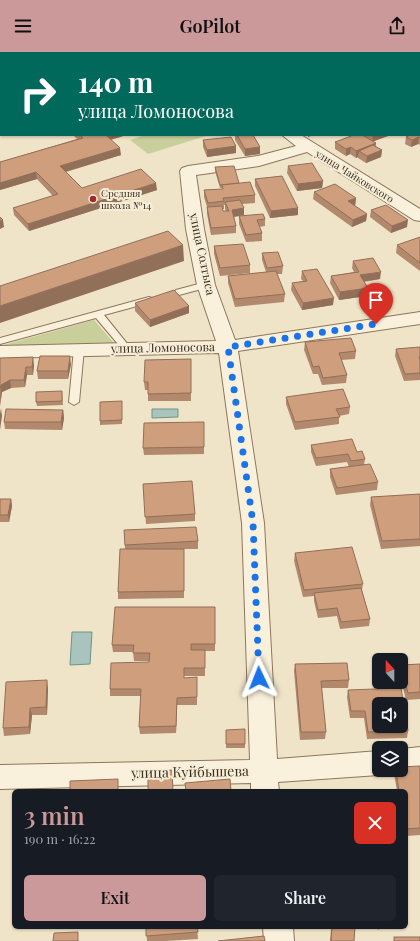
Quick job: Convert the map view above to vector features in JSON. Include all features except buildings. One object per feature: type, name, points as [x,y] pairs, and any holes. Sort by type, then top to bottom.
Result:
[{"type":"street","name":"улица Чайковского","points":[[292,136],[420,216]]},
{"type":"street","name":"улица Солтыса","points":[[264,781],[253,523],[228,347],[206,285],[195,229],[188,171],[259,161],[309,147]]},
{"type":"street","name":"улица Ломоносова","points":[[0,352],[79,349],[228,347],[420,318]]},
{"type":"street","points":[[408,760],[420,758]]},
{"type":"street","name":"улица Куйбышева","points":[[0,777],[74,773],[264,781],[372,764]]},
{"type":"street","points":[[278,929],[279,941]]},
{"type":"lane","points":[[179,292],[206,285]]},
{"type":"lane","points":[[0,341],[157,298]]},
{"type":"lane","points":[[98,314],[126,348]]},
{"type":"lane","points":[[74,402],[79,349]]},
{"type":"green space","points":[[142,136],[206,136],[148,154],[130,140]]},
{"type":"green space","points":[[94,320],[114,343],[0,347],[0,346]]},
{"type":"water","points":[[152,409],[178,409],[178,417],[152,418]]},
{"type":"water","points":[[72,632],[92,632],[90,664],[70,665]]},
{"type":"place","name":"Средняя школа №14","points":[[93,199]]},
{"type":"route","points":[[259,678],[253,523],[228,347],[376,324]]}]
